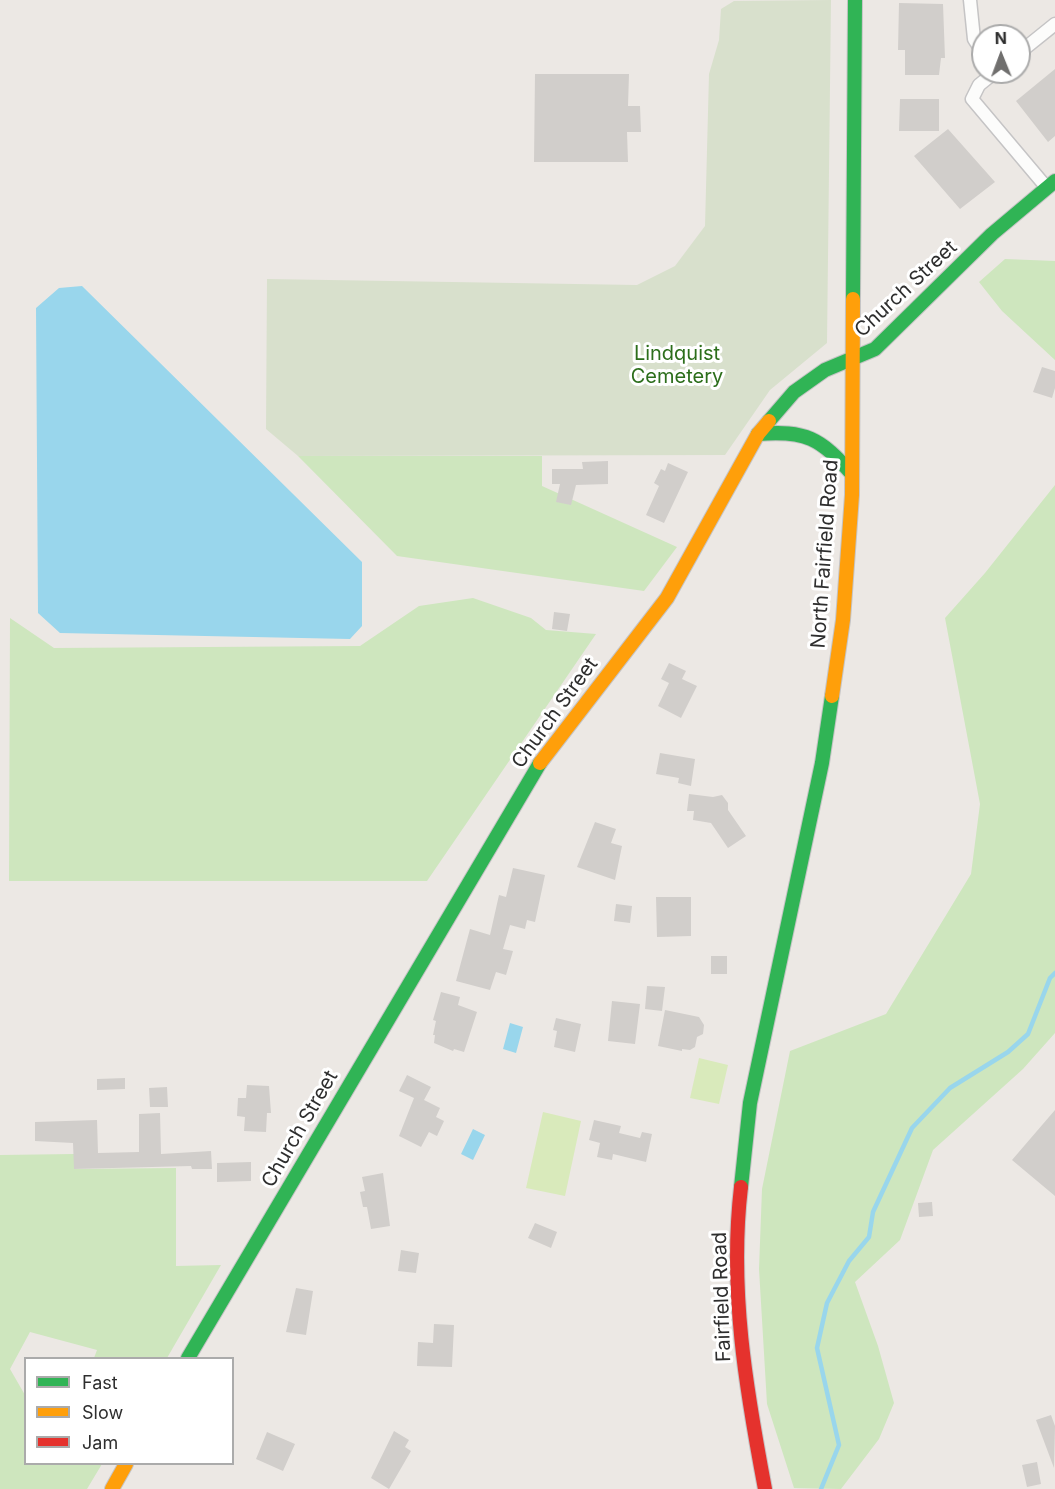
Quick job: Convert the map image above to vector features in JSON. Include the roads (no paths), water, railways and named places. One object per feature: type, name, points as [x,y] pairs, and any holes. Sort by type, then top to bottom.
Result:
[{"type":"main road","name":"North Fairfield Road","points":[[750,1103],[822,763],[843,620],[852,474],[855,0]]},
{"type":"main road","name":"Church Street","points":[[189,1357],[405,987],[540,762],[667,598],[758,434],[794,392],[825,370],[875,349],[992,234],[1051,184]]},
{"type":"main road","points":[[758,434],[801,433],[814,438],[826,444],[852,474]]},
{"type":"main road","name":"Fairfield Road","points":[[750,1103],[740,1191],[736,1270],[744,1377],[765,1489]]},
{"type":"main road","points":[[112,1489],[125,1465]]},
{"type":"street","points":[[970,0],[972,24]]},
{"type":"street","points":[[1031,43],[1055,24]]},
{"type":"street","points":[[980,84],[972,99],[1051,184]]},
{"type":"water","points":[[82,286],[362,562],[362,626],[350,639],[60,633],[38,613],[36,308],[59,288]]},
{"type":"water","points":[[510,1023],[523,1027],[516,1053],[503,1049]]},
{"type":"water","points":[[473,1129],[485,1135],[473,1160],[461,1154]]},
{"type":"waterway","points":[[821,1489],[839,1445],[817,1348],[827,1303],[849,1261],[869,1237],[873,1212],[912,1128],[950,1088],[1008,1052],[1028,1034],[1050,978],[1055,973]]},
{"type":"park label","name":"Lindquist Cemetery","points":[[677,366]]}]
